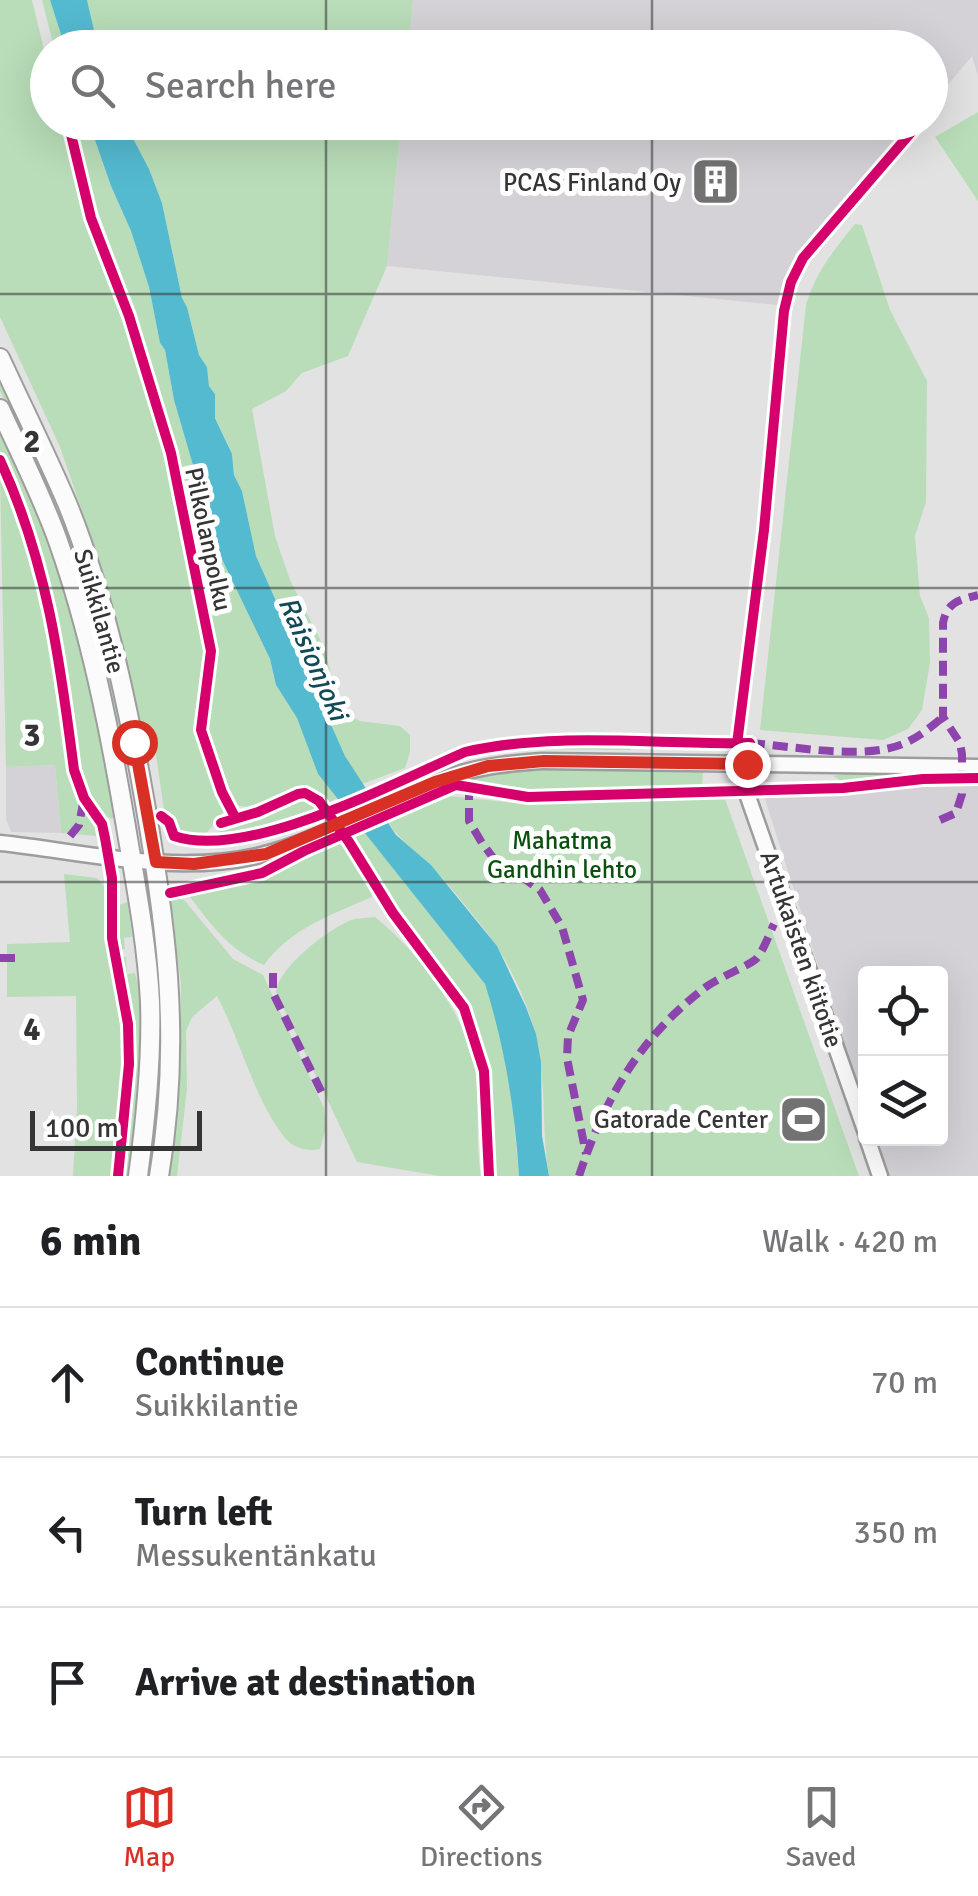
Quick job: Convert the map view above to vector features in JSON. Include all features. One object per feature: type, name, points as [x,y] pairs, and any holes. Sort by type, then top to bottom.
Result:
[{"type":"main road","name":"Suikkilantie","points":[[0,358],[68,505],[84,556],[121,684],[156,862],[170,964],[172,1039],[170,1093],[158,1176]]},
{"type":"main road","name":"Suikkilantie","points":[[0,409],[44,504],[85,628],[109,733],[132,861],[150,1002],[148,1092],[138,1176]]},
{"type":"street","points":[[0,843],[132,861],[194,864],[253,857],[300,842],[460,773],[544,761],[978,766]]},
{"type":"street","name":"Artukaisten kiitotie","points":[[747,764],[746,791],[858,1113]]},
{"type":"street","name":"Artukaisten kiitotie","points":[[870,1146],[880,1176]]},
{"type":"shaded area","points":[[413,0],[978,0],[978,76],[972,56],[948,85],[948,30],[410,30]]},
{"type":"shaded area","points":[[399,140],[901,140],[793,268],[777,305],[387,266]]},
{"type":"shaded area","points":[[55,765],[61,833],[11,832],[6,819],[6,767]]},
{"type":"shaded area","points":[[978,783],[978,1176],[886,1176],[876,1146],[948,1146],[948,966],[858,966],[858,1091],[763,793]]},
{"type":"green space","points":[[0,0],[32,0],[39,30],[30,30],[30,140],[67,140],[89,222],[167,453],[206,653],[196,732],[221,805],[226,809],[204,836],[181,834],[164,810],[152,727],[142,728],[93,543],[60,447],[0,317]]},
{"type":"green space","points":[[42,0],[50,0],[60,30],[50,30]]},
{"type":"green space","points":[[87,0],[413,0],[410,30],[94,30]]},
{"type":"green space","points":[[978,112],[978,201],[937,140],[948,140],[948,129]]},
{"type":"green space","points":[[79,140],[95,140],[131,231],[218,551],[270,659],[276,685],[297,718],[318,774],[338,798],[325,804],[307,788],[248,807],[233,805],[225,792],[205,728],[213,652],[176,450],[136,317],[98,211]]},
{"type":"green space","points":[[134,140],[399,140],[387,266],[348,356],[302,373],[286,391],[252,409],[275,536],[290,580],[324,647],[341,711],[360,721],[400,726],[410,735],[405,768],[362,784],[345,756],[256,556],[232,454],[215,417],[215,394],[209,386],[207,367],[199,355],[182,298],[162,203]]},
{"type":"green space","points":[[855,224],[862,225],[890,310],[927,381],[926,502],[915,536],[920,596],[929,618],[930,663],[922,710],[908,729],[883,740],[760,730],[806,305],[820,272]]},
{"type":"green space","points":[[0,375],[73,543],[96,614],[122,723],[118,724],[51,503],[0,391]]},
{"type":"green space","points":[[0,427],[36,506],[66,591],[93,703],[115,816],[112,819],[99,815],[81,783],[59,632],[44,566],[30,518],[0,451]]},
{"type":"green space","points":[[0,478],[18,514],[49,621],[73,782],[98,832],[96,836],[61,833],[55,765],[6,767]]},
{"type":"green space","points":[[532,745],[631,746],[631,750],[527,749],[461,760],[462,756]]},
{"type":"green space","points":[[535,767],[703,769],[702,786],[699,790],[543,795],[455,782],[492,772]]},
{"type":"green space","points":[[859,771],[920,773],[914,778],[847,784],[833,776]]},
{"type":"green space","name":"Mahatma Gandhin lehto","points":[[449,796],[524,804],[725,799],[859,1176],[549,1176],[537,1041],[518,986],[500,951],[472,913],[389,823]]},
{"type":"green space","points":[[297,797],[308,797],[320,807],[266,827],[217,835],[228,822]]},
{"type":"green space","points":[[362,828],[485,984],[511,1090],[519,1176],[493,1176],[490,1065],[474,1014],[395,905],[351,835]]},
{"type":"green space","points":[[344,839],[368,877],[372,897],[299,932],[264,965],[230,944],[188,894],[268,876]]},
{"type":"green space","points":[[64,874],[97,878],[108,891],[108,939],[124,1056],[110,1176],[73,1176],[76,996],[7,997],[7,944],[70,942]]},
{"type":"green space","points":[[173,895],[185,901],[233,959],[263,975],[324,1108],[326,1128],[320,1149],[292,1144],[274,1122],[217,996],[192,1017],[186,1031],[187,1089],[177,1176],[167,1176],[180,1076],[181,983],[169,902]]},
{"type":"green space","points":[[128,902],[132,937],[124,938],[125,949],[119,950],[114,934],[115,916],[118,905]]},
{"type":"green space","points":[[375,917],[423,965],[462,1027],[475,1068],[481,1176],[440,1176],[357,1162],[276,992],[295,961],[318,941],[351,920]]},
{"type":"green space","points":[[120,957],[126,957],[127,974],[135,973],[143,1023],[143,1074],[131,1176],[124,1176],[135,1085],[132,1025]]},
{"type":"green space","points":[[156,1018],[163,1019],[165,1076],[151,1176],[144,1176]]},
{"type":"water","points":[[50,0],[87,0],[94,30],[60,30]]},
{"type":"water","points":[[95,140],[134,140],[162,203],[182,298],[199,355],[207,367],[209,386],[215,394],[215,418],[232,454],[256,556],[345,756],[396,835],[431,865],[497,946],[526,1007],[541,1062],[542,1136],[549,1176],[519,1176],[508,1079],[485,984],[318,774],[297,718],[276,685],[270,659],[218,551],[174,400],[149,287]]},
{"type":"pier","points":[[371,788],[391,818],[358,832],[336,804]]},
{"type":"marked path","points":[[940,820],[956,813],[962,794],[960,743],[943,717],[943,623],[951,606],[978,595]]},
{"type":"marked path","points":[[750,743],[870,751],[905,743],[943,717]]},
{"type":"marked path","points":[[469,785],[469,821],[482,843],[503,871],[522,877],[540,890],[562,927],[583,1000],[568,1036],[567,1058],[586,1154]]},
{"type":"marked path","points":[[70,836],[79,825],[84,798]]},
{"type":"marked path","points":[[579,1176],[612,1097],[642,1050],[702,990],[756,959],[774,924]]},
{"type":"marked path","points":[[0,958],[16,958]]},
{"type":"marked path","points":[[273,973],[273,993],[323,1095]]},
{"type":"cycle path","name":"Pilkolanpolku","points":[[72,140],[91,218],[129,316],[171,453],[211,651],[201,730],[222,792],[235,817]]},
{"type":"cycle path","points":[[737,744],[764,530],[784,311],[791,282],[803,258],[905,140]]},
{"type":"cycle path","points":[[0,460],[40,574],[57,650],[74,770],[84,798],[102,824],[112,878],[112,938],[128,1024],[129,1064],[118,1176]]},
{"type":"cycle path","points":[[161,816],[169,822],[174,836],[205,841],[241,838],[321,815],[465,752],[571,740],[750,743]]},
{"type":"cycle path","points":[[170,893],[262,873],[456,785],[528,797],[843,788],[923,779],[978,778]]},
{"type":"cycle path","points":[[221,823],[298,794],[305,793],[319,801],[393,913],[464,1008],[484,1071],[489,1176]]},
{"type":"place","name":"PCAS Finland Oy","points":[[716,182]]},
{"type":"place","name":"Gatorade Center","points":[[803,1119]]},
{"type":"route","points":[[134,742],[156,862],[182,864],[266,854],[435,782],[488,766],[544,761],[747,764]]},
{"type":"water label","name":"Raisionjoki","points":[[314,658]]}]
